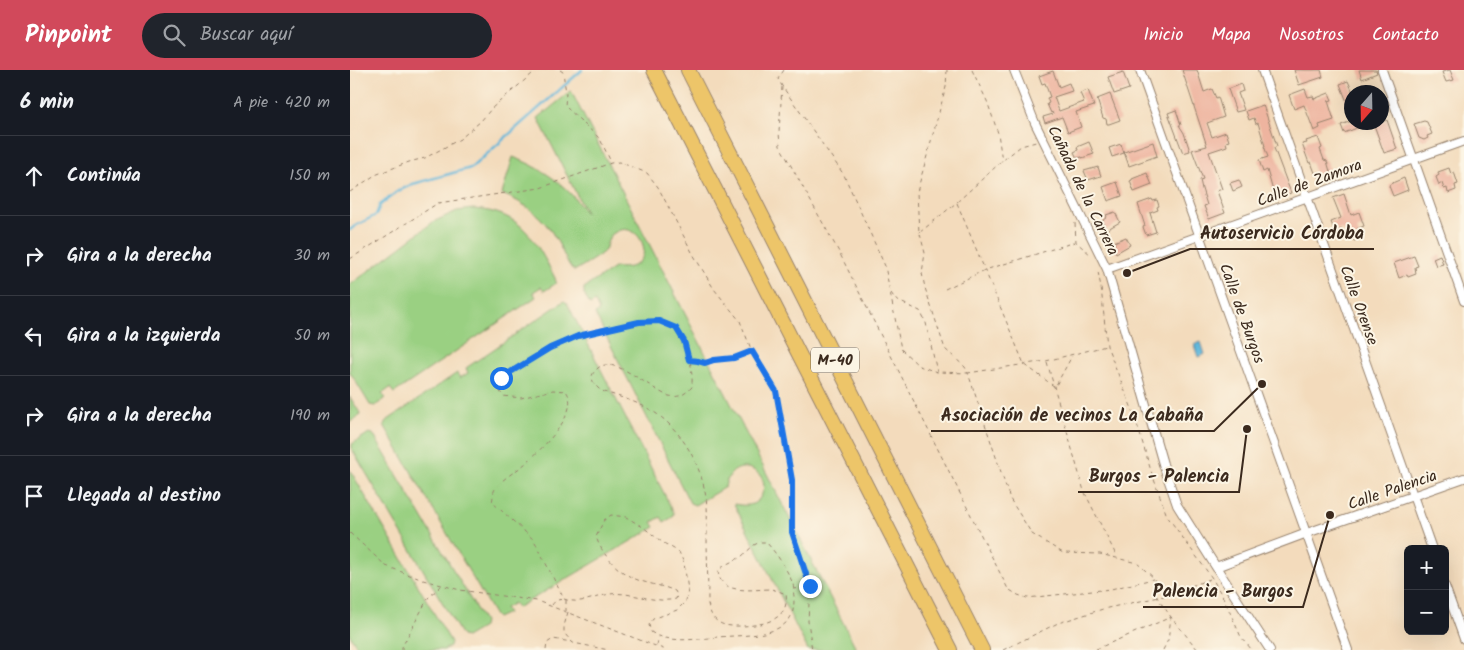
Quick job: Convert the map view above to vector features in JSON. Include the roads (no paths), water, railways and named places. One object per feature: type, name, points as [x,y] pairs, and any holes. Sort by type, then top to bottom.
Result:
[{"type":"highway","name":"M-40","points":[[654,70],[950,650]]},
{"type":"highway","name":"M-40","points":[[688,70],[982,650]]},
{"type":"street","name":"Cañada de la Carrera","points":[[1014,70],[1035,123],[1107,269],[1177,505],[1270,650]]},
{"type":"street","name":"Calle de Burgos","points":[[1140,70],[1348,650]]},
{"type":"street","name":"Calle Orense","points":[[1262,70],[1431,545]]},
{"type":"street","points":[[1382,70],[1464,301]]},
{"type":"street","name":"Calle de Zamora","points":[[1107,269],[1464,140]]},
{"type":"street","name":"Calle Palencia","points":[[1216,568],[1307,533],[1464,478]]},
{"type":"street","points":[[1446,590],[1464,638]]},
{"type":"water","points":[[1201,342],[1205,354],[1198,357],[1194,345]]},
{"type":"waterway","points":[[350,230],[376,215],[380,205],[398,191],[413,184],[471,168],[582,70]]},
{"type":"place","name":"Autoservicio Córdoba","points":[[1127,273]]},
{"type":"place","name":"Asociación de vecinos La Cabaña","points":[[1262,384]]},
{"type":"place","name":"Burgos - Palencia","points":[[1247,429]]},
{"type":"place","name":"Palencia - Burgos","points":[[1330,515]]}]
